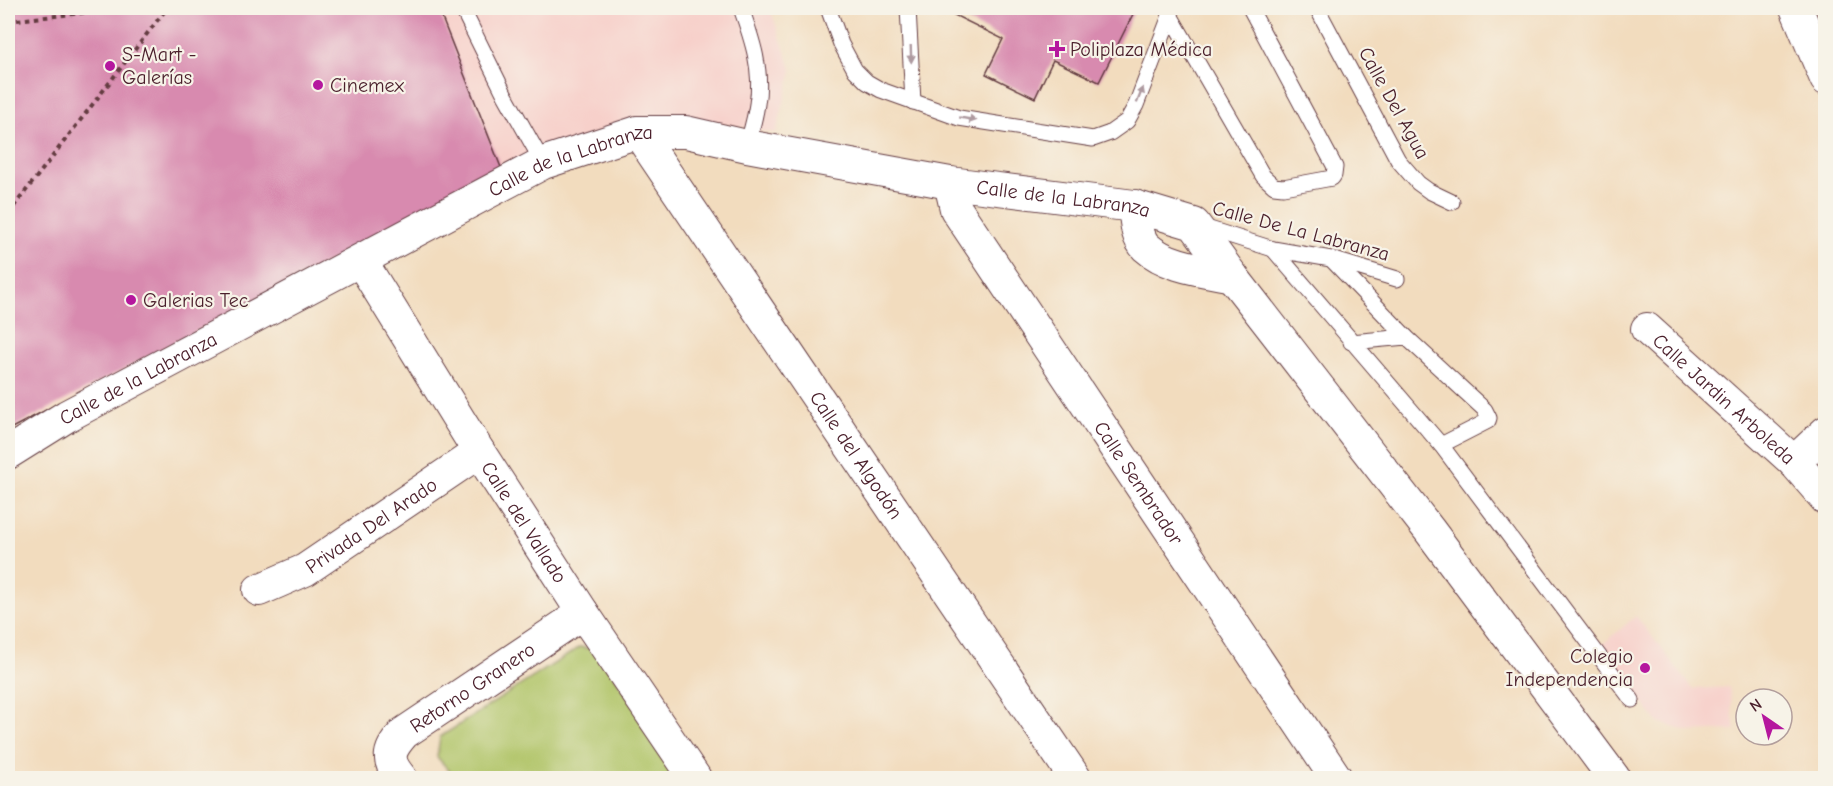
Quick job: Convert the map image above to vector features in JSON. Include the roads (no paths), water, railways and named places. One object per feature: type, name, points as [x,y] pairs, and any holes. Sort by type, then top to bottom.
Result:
[{"type":"street","points":[[1797,8],[1826,79]]},
{"type":"street","name":"Calle de la Labranza","points":[[8,453],[67,416],[543,163],[638,132],[686,132],[747,146],[950,183],[1134,207],[1194,224]]},
{"type":"street","name":"Calle del Algodón","points":[[638,132],[1075,778]]},
{"type":"street","name":"Calle Sembrador","points":[[950,183],[956,209],[1336,778]]},
{"type":"street","points":[[1134,207],[1137,229],[1145,246],[1171,262],[1232,276]]},
{"type":"street","points":[[1194,224],[1430,531],[1614,778]]},
{"type":"street","name":"Calle del Vallado","points":[[361,261],[478,452],[583,613],[695,778]]},
{"type":"street","name":"Calle Jardin Arboleda","points":[[1647,329],[1794,462],[1826,432]]},
{"type":"street","name":"Privada Del Arado","points":[[259,590],[305,570],[478,452]]},
{"type":"street","points":[[1794,462],[1826,499]]},
{"type":"street","name":"Retorno Granero","points":[[401,778],[393,766],[390,755],[392,746],[405,734],[583,613]]},
{"type":"lane","points":[[462,8],[505,95],[543,163]]},
{"type":"lane","points":[[741,8],[754,46],[759,70],[758,103],[747,146]]},
{"type":"lane","points":[[828,8],[841,44],[855,70],[867,82],[913,102],[959,118],[1093,139],[1110,134],[1127,121],[1136,105],[1172,11]]},
{"type":"lane","points":[[908,8],[913,102]]},
{"type":"lane","points":[[1172,11],[1263,176],[1269,182],[1283,188],[1330,179],[1334,175],[1335,167],[1250,8]]},
{"type":"lane","name":"Calle Del Agua","points":[[1317,8],[1398,160],[1418,183],[1452,202]]},
{"type":"lane","name":"Calle De La Labranza","points":[[1194,224],[1272,249],[1331,259],[1396,279]]},
{"type":"lane","points":[[1272,249],[1441,445],[1632,700]]},
{"type":"lane","points":[[1331,259],[1406,337],[1488,414],[1488,421],[1441,445]]},
{"type":"lane","points":[[1351,342],[1406,337]]},
{"type":"place","name":"Poliplaza Médica","points":[[1057,49]]},
{"type":"place","name":"S-Mart - Galerías","points":[[110,66]]},
{"type":"place","name":"Cinemex","points":[[318,85]]},
{"type":"place","name":"Galerias Tec","points":[[131,300]]},
{"type":"place","name":"Colegio Independencia","points":[[1645,668]]}]
